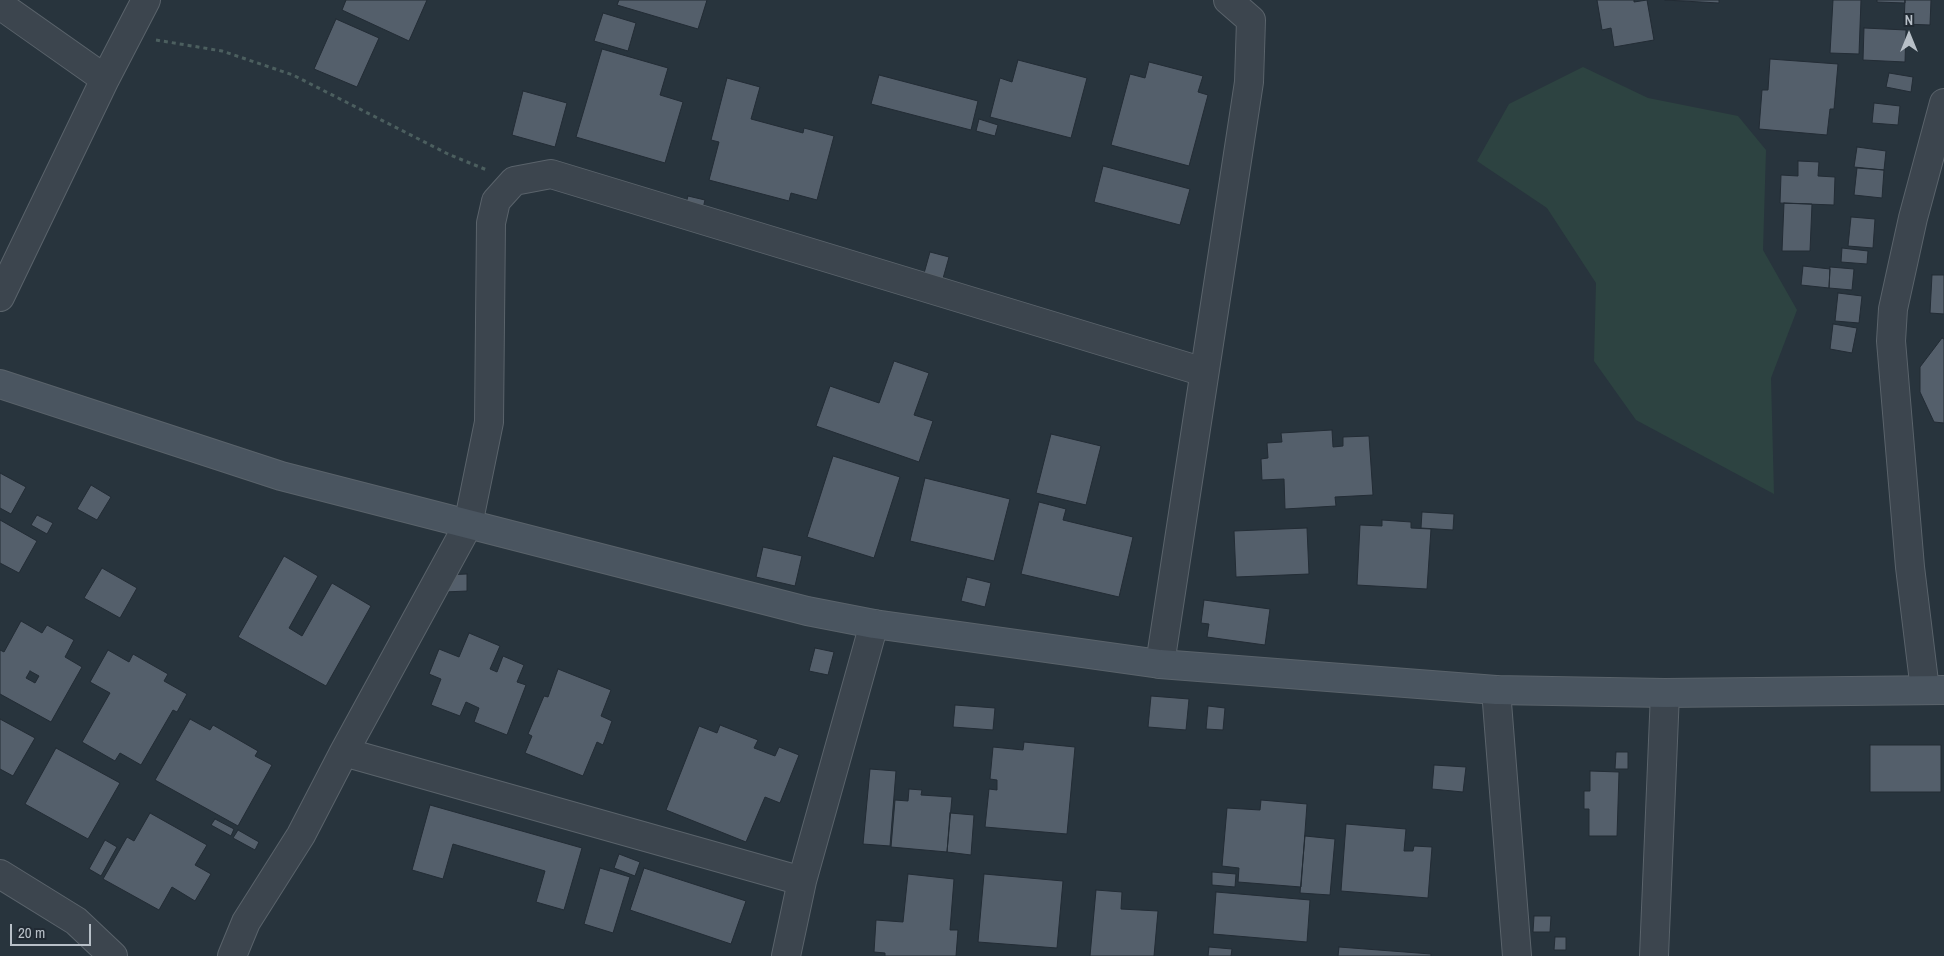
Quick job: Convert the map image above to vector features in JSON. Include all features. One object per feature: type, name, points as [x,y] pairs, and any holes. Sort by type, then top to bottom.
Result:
[{"type":"street","points":[[0,297],[105,79],[146,0]]},
{"type":"street","points":[[1160,664],[1249,82],[1251,20],[1228,0]]},
{"type":"street","points":[[0,5],[105,79]]},
{"type":"street","points":[[0,384],[280,476],[807,611],[874,624],[1160,664],[1496,690],[1665,693],[1934,690],[1910,567],[1891,341],[1893,309],[1913,218],[1944,103]]},
{"type":"street","points":[[232,956],[246,922],[301,835],[344,752],[468,525],[489,422],[491,223],[496,200],[513,182],[551,174],[1204,372]]},
{"type":"street","points":[[786,956],[802,881],[874,624]]},
{"type":"street","points":[[1496,690],[1517,956]]},
{"type":"street","points":[[1654,956],[1665,693]]},
{"type":"street","points":[[344,752],[802,881]]},
{"type":"street","points":[[0,874],[76,921],[113,956]]},
{"type":"path","points":[[128,35],[222,50],[293,75],[450,155],[513,182]]},
{"type":"green space","points":[[1583,67],[1648,98],[1738,116],[1766,150],[1763,250],[1797,310],[1771,378],[1774,494],[1636,420],[1594,361],[1596,283],[1547,208],[1477,161],[1509,104]]},
{"type":"building","points":[[346,0],[427,0],[409,41],[342,10]]},
{"type":"building","points":[[619,0],[707,0],[698,29],[617,5]]},
{"type":"building","points":[[1597,0],[1634,0],[1634,2],[1647,0],[1654,40],[1614,47],[1611,28],[1602,30]]},
{"type":"building","points":[[1665,0],[1719,0],[1719,3]]},
{"type":"building","points":[[1833,0],[1861,0],[1859,54],[1830,53]]},
{"type":"building","points":[[1877,0],[1905,0],[1905,3],[1877,2]]},
{"type":"building","points":[[1905,0],[1931,0],[1930,25],[1904,24]]},
{"type":"building","points":[[603,13],[636,23],[628,51],[594,41]]},
{"type":"building","points":[[336,19],[379,38],[357,87],[314,69]]},
{"type":"building","points":[[1864,28],[1906,30],[1905,62],[1863,60]]},
{"type":"building","points":[[602,49],[668,68],[660,95],[683,102],[665,163],[576,137]]},
{"type":"building","points":[[1770,59],[1838,64],[1834,109],[1830,109],[1827,135],[1759,129],[1762,90],[1768,90]]},
{"type":"building","points":[[1018,60],[1087,78],[1071,138],[990,117],[1000,78],[1012,82]]},
{"type":"building","points":[[1149,62],[1203,76],[1198,92],[1208,95],[1189,166],[1111,145],[1130,74],[1145,78]]},
{"type":"building","points":[[1889,73],[1913,77],[1911,92],[1886,87]]},
{"type":"building","points":[[879,75],[978,101],[971,130],[871,104]]},
{"type":"building","points":[[727,78],[760,87],[751,119],[803,133],[804,128],[834,136],[817,200],[791,193],[789,201],[709,180],[719,142],[711,140]]},
{"type":"building","points":[[523,91],[567,103],[555,147],[512,135]]},
{"type":"building","points":[[1874,103],[1900,106],[1898,125],[1872,123]]},
{"type":"building","points":[[979,119],[998,125],[995,136],[976,131]]},
{"type":"building","points":[[1857,147],[1886,151],[1884,170],[1854,167]]},
{"type":"building","points":[[1798,161],[1819,162],[1818,176],[1835,177],[1834,205],[1780,203],[1781,175],[1798,176]]},
{"type":"building","points":[[1103,166],[1190,189],[1180,225],[1094,202]]},
{"type":"building","points":[[1857,168],[1884,170],[1882,198],[1854,195]]},
{"type":"building","points":[[688,196],[705,200],[701,216],[684,211]]},
{"type":"building","points":[[1784,203],[1812,204],[1810,251],[1782,251]]},
{"type":"building","points":[[1851,217],[1875,219],[1873,248],[1848,246]]},
{"type":"building","points":[[1842,248],[1868,251],[1867,264],[1841,262]]},
{"type":"building","points":[[930,252],[949,257],[942,282],[923,277]]},
{"type":"building","points":[[1803,266],[1830,269],[1829,288],[1801,285]]},
{"type":"building","points":[[1830,267],[1854,269],[1852,290],[1829,288]]},
{"type":"building","points":[[1932,275],[1944,275],[1944,314],[1930,313]]},
{"type":"building","points":[[1838,293],[1862,296],[1859,323],[1835,321]]},
{"type":"building","points":[[1833,324],[1857,328],[1852,353],[1830,349]]},
{"type":"building","points":[[1942,338],[1944,339],[1944,423],[1934,422],[1920,392],[1920,367]]},
{"type":"building","points":[[894,361],[929,373],[914,415],[933,421],[919,462],[816,426],[830,386],[879,403]]},
{"type":"building","points":[[1332,430],[1333,447],[1343,446],[1343,437],[1369,436],[1373,495],[1335,497],[1336,506],[1285,509],[1284,479],[1262,480],[1261,459],[1268,458],[1267,443],[1282,442],[1281,433]]},
{"type":"building","points":[[1051,434],[1101,446],[1086,505],[1036,493]]},
{"type":"building","points":[[833,456],[900,477],[874,558],[807,537]]},
{"type":"building","points":[[0,473],[26,487],[11,514],[0,508]]},
{"type":"building","points":[[925,478],[1010,499],[994,561],[910,541]]},
{"type":"building","points":[[91,485],[111,497],[97,520],[77,509]]},
{"type":"building","points":[[1039,502],[1066,509],[1063,520],[1133,537],[1119,597],[1021,574]]},
{"type":"building","points":[[1422,512],[1454,514],[1453,530],[1421,528]]},
{"type":"building","points":[[37,515],[53,523],[47,534],[31,525]]},
{"type":"building","points":[[0,520],[37,541],[19,573],[0,563]]},
{"type":"building","points":[[1382,520],[1411,522],[1411,528],[1431,529],[1427,589],[1357,585],[1360,525],[1382,526]]},
{"type":"building","points":[[1307,528],[1309,574],[1236,577],[1234,531]]},
{"type":"building","points":[[763,547],[802,556],[795,586],[756,577]]},
{"type":"building","points":[[284,556],[318,576],[289,628],[302,636],[332,583],[371,606],[326,686],[238,637]]},
{"type":"building","points":[[102,568],[137,588],[120,618],[84,598]]},
{"type":"building","points":[[467,574],[467,591],[444,592],[443,575]]},
{"type":"building","points":[[967,577],[991,583],[985,607],[961,601]]},
{"type":"building","points":[[1204,600],[1270,609],[1265,645],[1207,637],[1209,624],[1201,623]]},
{"type":"building","points":[[21,621],[42,633],[47,625],[74,640],[65,657],[82,667],[51,722],[0,694],[0,650],[4,652]],"holes":[[[30,671],[39,676],[35,683],[26,678]]]},
{"type":"building","points":[[469,633],[500,646],[490,669],[497,672],[503,656],[524,665],[517,682],[526,685],[507,735],[474,722],[479,708],[466,702],[460,716],[431,705],[441,679],[429,674],[439,649],[459,657]]},
{"type":"building","points":[[815,648],[834,652],[828,675],[809,671]]},
{"type":"building","points":[[108,650],[129,662],[133,654],[168,674],[164,681],[187,694],[177,712],[173,710],[141,765],[120,753],[115,761],[82,742],[110,693],[90,682]]},
{"type":"building","points":[[558,669],[611,690],[601,716],[612,721],[603,745],[597,742],[583,776],[525,753],[532,736],[528,734],[544,696],[548,697]]},
{"type":"building","points":[[1151,696],[1189,699],[1186,730],[1148,727]]},
{"type":"building","points":[[955,705],[995,708],[993,730],[953,727]]},
{"type":"building","points":[[1208,706],[1225,708],[1223,730],[1206,729]]},
{"type":"building","points":[[0,719],[35,738],[13,776],[0,769]]},
{"type":"building","points":[[190,719],[210,730],[213,725],[258,751],[255,756],[272,765],[238,826],[155,780]]},
{"type":"building","points":[[720,725],[758,740],[754,748],[775,756],[779,747],[799,755],[780,803],[765,797],[746,842],[666,810],[699,726],[717,733]]},
{"type":"building","points":[[1024,742],[1075,747],[1067,834],[985,827],[989,789],[997,790],[997,780],[990,779],[993,747],[1023,750]]},
{"type":"building","points":[[1870,745],[1941,745],[1941,792],[1870,792]]},
{"type":"building","points":[[56,748],[120,783],[88,839],[25,804]]},
{"type":"building","points":[[1616,752],[1628,752],[1628,769],[1615,769]]},
{"type":"building","points":[[1434,765],[1466,767],[1463,792],[1432,789]]},
{"type":"building","points":[[870,769],[896,771],[890,846],[863,844]]},
{"type":"building","points":[[1590,771],[1619,772],[1617,836],[1589,836],[1589,809],[1584,809],[1584,791],[1590,791]]},
{"type":"building","points":[[909,789],[922,790],[921,795],[952,797],[947,852],[891,847],[895,800],[908,801]]},
{"type":"building","points":[[1261,800],[1307,804],[1301,887],[1238,882],[1239,868],[1222,866],[1227,808],[1260,810]]},
{"type":"building","points":[[430,805],[582,848],[564,910],[536,902],[545,871],[453,844],[443,879],[412,870]]},
{"type":"building","points":[[150,813],[207,845],[195,865],[211,874],[195,901],[172,887],[159,910],[103,879],[127,837],[134,841]]},
{"type":"building","points":[[950,813],[974,815],[971,855],[947,852]]},
{"type":"building","points":[[215,819],[234,829],[231,836],[211,825]]},
{"type":"building","points":[[1346,824],[1406,829],[1404,851],[1413,851],[1414,846],[1432,847],[1428,898],[1341,891]]},
{"type":"building","points":[[238,830],[259,842],[255,850],[233,838]]},
{"type":"building","points":[[1305,836],[1335,839],[1330,895],[1300,893]]},
{"type":"building","points":[[105,840],[117,847],[101,876],[89,869]]},
{"type":"building","points":[[619,854],[640,862],[635,876],[614,868]]},
{"type":"building","points":[[600,868],[630,877],[613,933],[584,924]]},
{"type":"building","points":[[644,868],[746,901],[731,944],[630,910]]},
{"type":"building","points":[[1212,872],[1236,874],[1235,887],[1212,885]]},
{"type":"building","points":[[908,874],[954,879],[950,930],[958,930],[956,956],[885,956],[885,953],[874,952],[876,920],[903,922]]},
{"type":"building","points":[[984,874],[1063,881],[1057,948],[978,942]]},
{"type":"building","points":[[1096,890],[1122,892],[1121,909],[1158,911],[1154,956],[1090,956]]},
{"type":"building","points":[[1216,892],[1310,900],[1307,942],[1213,934]]},
{"type":"building","points":[[1534,916],[1551,916],[1550,932],[1533,932]]},
{"type":"building","points":[[1555,937],[1566,937],[1566,950],[1554,950]]},
{"type":"building","points":[[1209,947],[1232,949],[1231,956],[1208,956]]},
{"type":"building","points":[[1339,947],[1431,954],[1431,956],[1338,956]]}]
